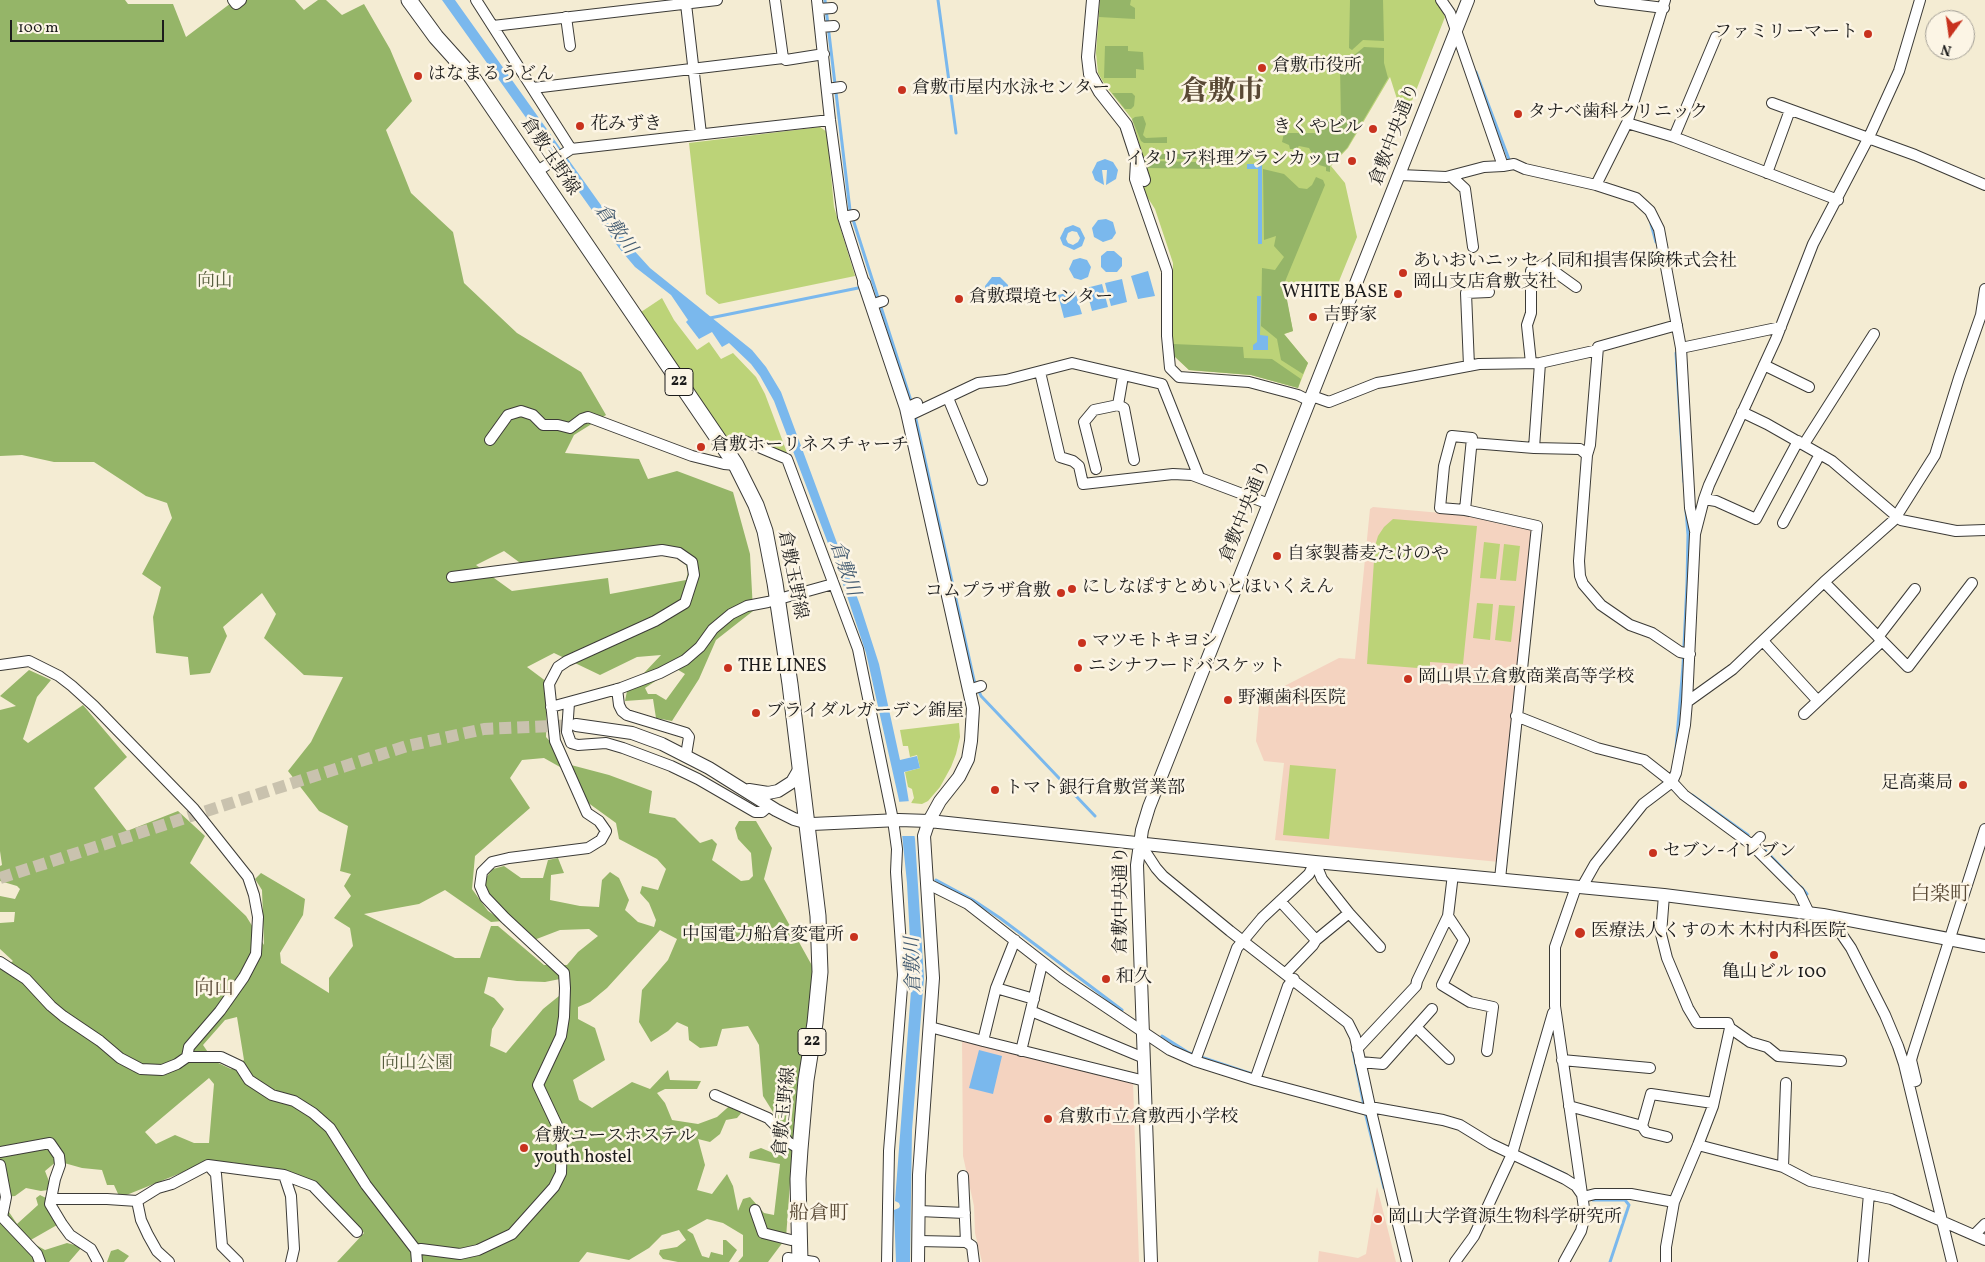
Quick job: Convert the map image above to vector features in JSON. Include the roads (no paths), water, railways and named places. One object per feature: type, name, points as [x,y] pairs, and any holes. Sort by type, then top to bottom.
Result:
[{"type":"main road","name":"倉敷玉野線","points":[[410,0],[436,37],[472,77],[736,465],[756,505],[765,531],[778,599],[790,684],[818,916],[820,972],[815,1023],[806,1080],[800,1149],[795,1236],[798,1261]]},
{"type":"street","points":[[233,0],[236,4],[241,0]]},
{"type":"street","points":[[493,26],[717,0]]},
{"type":"street","points":[[775,0],[783,58]]},
{"type":"street","points":[[1094,0],[1088,58],[1090,74],[1100,92],[1126,125],[1144,180]]},
{"type":"street","points":[[1441,0],[1450,13],[1509,165]]},
{"type":"street","name":"倉敷中央通り","points":[[1152,1262],[1137,865],[1139,842],[1150,807],[1468,0]]},
{"type":"street","points":[[1596,185],[1627,123],[1665,4],[1600,0]]},
{"type":"street","points":[[1564,1262],[1581,1231],[1585,1216],[1555,1006],[1555,947],[1579,887],[1595,864],[1644,804],[1672,782],[1676,772],[1687,702],[1686,654],[1695,534],[1704,499],[1709,484],[1781,327],[1814,244],[1869,137],[1899,71],[1920,0]]},
{"type":"street","points":[[478,1],[533,88],[569,150]]},
{"type":"street","points":[[686,4],[701,134]]},
{"type":"street","points":[[824,7],[828,27],[824,54],[835,88],[830,120],[849,216],[866,287],[878,303],[912,409],[976,688],[972,708],[973,725],[968,760],[959,777],[940,800],[929,821],[924,842],[933,978],[920,1166],[918,1262]]},
{"type":"street","points":[[566,17],[570,46]]},
{"type":"street","points":[[1674,137],[1716,37]]},
{"type":"street","points":[[533,88],[783,58],[786,60],[824,54]]},
{"type":"street","points":[[1772,103],[1869,137],[1985,185]]},
{"type":"street","points":[[1767,173],[1790,110]]},
{"type":"street","points":[[536,172],[569,150],[830,120]]},
{"type":"street","points":[[1627,123],[1674,137],[1838,200]]},
{"type":"street","points":[[1136,158],[1136,179],[1167,271],[1168,358],[1170,368],[1179,377]]},
{"type":"street","points":[[1400,175],[1451,176],[1484,167],[1509,165],[1596,185],[1636,198],[1650,211],[1659,229],[1674,326],[1681,348],[1690,508],[1695,534]]},
{"type":"street","points":[[1451,176],[1465,189],[1473,247]]},
{"type":"street","points":[[1534,448],[1535,363],[1527,325],[1531,313],[1531,271],[1544,264],[1576,287]]},
{"type":"street","points":[[1687,702],[1733,669],[1824,582],[1897,516],[1935,455],[1959,378],[1983,315],[1985,288]]},
{"type":"street","points":[[1469,366],[1466,293],[1489,292]]},
{"type":"street","points":[[1674,326],[1598,347],[1579,561],[1580,576],[1583,584],[1600,605],[1630,624],[1652,633],[1686,654]]},
{"type":"street","points":[[1681,348],[1781,327]]},
{"type":"street","points":[[1704,499],[1716,501],[1756,519],[1801,443],[1874,334]]},
{"type":"street","points":[[912,409],[948,398],[978,383],[1006,380],[1072,363],[1162,384],[1179,377],[1249,382],[1329,402],[1377,383],[1469,366],[1535,363],[1598,350]]},
{"type":"street","points":[[1764,365],[1809,387]]},
{"type":"street","points":[[1040,372],[1060,456],[1073,461],[1079,466],[1083,484],[1173,474],[1199,477],[1269,504]]},
{"type":"street","points":[[1118,405],[1123,376]]},
{"type":"street","points":[[1162,384],[1199,477]]},
{"type":"street","points":[[948,398],[982,480]]},
{"type":"street","points":[[1096,469],[1084,422],[1094,410],[1118,405],[1124,408],[1134,460]]},
{"type":"street","points":[[490,440],[508,415],[521,411],[533,414],[543,426],[558,424],[570,428],[588,417],[692,456],[736,465]]},
{"type":"street","points":[[1742,412],[1832,461],[1900,520],[1956,531],[1985,530]]},
{"type":"street","points":[[1465,510],[1472,438],[1452,436],[1444,466],[1440,508],[1465,510],[1537,526],[1500,879]]},
{"type":"street","points":[[722,445],[742,440],[787,459],[858,649],[896,820],[898,849],[896,872],[903,974],[889,1151],[887,1262]]},
{"type":"street","points":[[1472,443],[1534,448],[1580,449],[1587,456]]},
{"type":"street","points":[[1783,523],[1820,454]]},
{"type":"street","points":[[416,1250],[460,1254],[478,1250],[512,1234],[554,1187],[561,1173],[562,1136],[538,1086],[561,1036],[566,988],[564,973],[504,918],[485,897],[480,886],[482,872],[492,862],[508,858],[588,848],[601,840],[606,831],[599,821],[587,812],[555,741],[549,684],[558,667],[567,660],[655,621],[685,603],[694,576],[692,562],[679,553],[662,550],[452,577]]},
{"type":"street","points":[[1824,582],[1908,668],[1972,583]]},
{"type":"street","points":[[551,707],[617,689],[660,673],[685,660],[700,647],[713,629],[731,614],[747,606],[833,584]]},
{"type":"street","points":[[1804,714],[1880,639],[1915,589]]},
{"type":"street","points":[[1763,640],[1818,701]]},
{"type":"street","points":[[0,665],[29,661],[59,676],[72,686],[94,706],[194,809],[248,877],[258,917],[256,954],[244,977],[220,1011],[189,1047],[187,1057]]},
{"type":"street","points":[[617,689],[619,705],[627,715],[686,734],[689,737],[686,755]]},
{"type":"street","points":[[569,703],[567,732],[571,743],[578,745],[606,744],[623,748],[671,766],[698,779],[755,812],[762,812],[769,806]]},
{"type":"street","points":[[1516,716],[1597,748],[1644,760],[1672,782],[1684,795],[1752,845],[1799,892],[1809,913]]},
{"type":"street","points":[[576,725],[632,733],[662,744],[686,755],[769,806],[806,823],[896,820],[929,821],[1315,862],[1664,895],[1823,915],[1985,946]]},
{"type":"street","points":[[739,787],[768,794],[792,782],[799,770]]},
{"type":"street","points":[[1909,1083],[1916,1081],[1911,1060],[1948,939],[1985,829]]},
{"type":"street","points":[[1752,845],[1760,837]]},
{"type":"street","points":[[1139,842],[1156,868],[1194,908],[1254,955],[1348,1022],[1354,1032],[1368,1108],[1407,1262]]},
{"type":"street","points":[[1196,1057],[1241,943],[1262,918],[1309,874],[1315,862]]},
{"type":"street","points":[[1315,862],[1322,879],[1380,947]]},
{"type":"street","points":[[1358,1049],[1416,986],[1417,980],[1448,916],[1453,874]]},
{"type":"street","points":[[928,884],[968,904],[1015,940],[1042,964],[1170,1050],[1368,1108],[1460,1126],[1491,1144],[1512,1151],[1565,1179],[1576,1186],[1583,1197]]},
{"type":"street","points":[[1664,895],[1661,934],[1667,958],[1688,1008],[1697,1024],[1728,1023],[1730,1028],[1750,1042],[1767,1047],[1778,1056],[1841,1061]]},
{"type":"street","points":[[1280,901],[1316,940]]},
{"type":"street","points":[[1256,1076],[1290,979],[1314,946],[1316,940],[1349,912]]},
{"type":"street","points":[[1823,915],[1840,932],[1851,948],[1901,1045],[1952,1262]]},
{"type":"street","points":[[1448,916],[1464,940],[1442,985],[1470,1002],[1493,1007],[1487,1050]]},
{"type":"street","points":[[983,1041],[996,988],[1015,940]]},
{"type":"street","points":[[0,962],[26,979],[63,1016],[100,1041],[120,1058],[141,1069],[162,1070],[177,1064],[187,1057],[221,1057],[240,1066],[249,1080],[272,1095],[294,1101],[313,1112],[330,1128],[366,1185],[416,1250],[417,1262]]},
{"type":"street","points":[[1021,1050],[1042,964]]},
{"type":"street","points":[[996,988],[1034,999]]},
{"type":"street","points":[[1455,1262],[1474,1236],[1512,1151],[1547,1039],[1555,1006]]},
{"type":"street","points":[[1360,1062],[1383,1064],[1432,1009]]},
{"type":"street","points":[[1031,1011],[1144,1058]]},
{"type":"street","points":[[930,1027],[1145,1081]]},
{"type":"street","points":[[1416,1027],[1449,1059]]},
{"type":"street","points":[[1666,1262],[1666,1248],[1674,1202],[1713,1103],[1730,1028]]},
{"type":"street","points":[[1901,1045],[1915,1046]]},
{"type":"street","points":[[1562,1060],[1650,1068]]},
{"type":"street","points":[[1783,1167],[1786,1083]]},
{"type":"street","points":[[1642,1126],[1651,1094],[1713,1103]]},
{"type":"street","points":[[715,1095],[768,1118],[780,1129],[788,1142],[800,1149]]},
{"type":"street","points":[[1570,1106],[1642,1126],[1646,1132],[1667,1137]]},
{"type":"street","points":[[0,1152],[50,1143],[59,1156],[60,1166],[55,1179],[50,1204],[70,1234],[91,1249],[98,1262]]},
{"type":"street","points":[[1698,1145],[1783,1167],[1810,1181],[1905,1204],[1985,1240]]},
{"type":"street","points":[[0,1165],[6,1197],[2,1217],[37,1254],[40,1262]]},
{"type":"street","points":[[51,1199],[137,1201],[158,1188],[172,1184],[208,1165],[284,1176],[313,1186],[357,1232]]},
{"type":"street","points":[[208,1165],[216,1174],[222,1246],[238,1262]]},
{"type":"street","points":[[284,1176],[290,1196],[294,1249],[291,1262]]},
{"type":"street","points":[[963,1176],[966,1242]]},
{"type":"street","points":[[1583,1197],[1595,1194],[1631,1194],[1674,1202]]},
{"type":"street","points":[[1863,1262],[1869,1194]]},
{"type":"street","points":[[137,1201],[141,1220],[148,1235],[157,1251],[169,1262]]},
{"type":"street","points":[[755,1210],[763,1233],[795,1236]]},
{"type":"street","points":[[919,1211],[965,1213]]},
{"type":"street","points":[[1974,1235],[1985,1224]]},
{"type":"street","points":[[919,1241],[966,1242],[972,1246],[974,1262]]},
{"type":"water","name":"倉敷川","points":[[442,0],[455,0],[630,246],[650,268],[752,350],[766,367],[781,392],[860,605],[879,664],[900,760],[917,756],[920,768],[904,772],[915,839],[924,978],[912,1130],[910,1262],[896,1262],[894,1210],[900,1206],[895,1201],[912,978],[907,883],[899,800],[866,653],[840,575],[774,401],[760,376],[751,364],[729,343],[722,347],[712,332],[699,339],[686,322],[688,320],[671,295],[635,267],[619,248]]},
{"type":"water","points":[[1105,159],[1113,162],[1118,170],[1116,179],[1106,185],[1107,170],[1102,170],[1104,185],[1095,180],[1092,172],[1097,162]]},
{"type":"water","points":[[1247,164],[1262,164],[1262,244],[1258,244],[1258,169],[1247,169]]},
{"type":"water","points":[[1106,219],[1113,222],[1116,233],[1112,239],[1103,242],[1094,237],[1092,228],[1098,220]]},
{"type":"water","points":[[1073,225],[1080,228],[1085,238],[1082,246],[1074,250],[1063,245],[1060,238],[1065,228]],"holes":[[[1072,231],[1077,232],[1080,238],[1078,242],[1073,245],[1068,243],[1066,239],[1068,233]]]},
{"type":"water","points":[[1107,251],[1114,251],[1122,258],[1122,266],[1117,272],[1106,272],[1101,267],[1101,256]]},
{"type":"water","points":[[1080,258],[1087,260],[1091,267],[1088,277],[1081,280],[1074,278],[1069,269],[1073,260]]},
{"type":"water","points":[[1148,271],[1155,296],[1138,299],[1131,276]]},
{"type":"water","points":[[992,277],[1000,277],[1008,285],[1008,293],[1002,299],[991,299],[985,294],[985,286]]},
{"type":"water","points":[[1122,279],[1127,302],[1111,306],[1105,283]]},
{"type":"water","points":[[1102,284],[1108,307],[1092,311],[1086,288]]},
{"type":"water","points":[[1075,291],[1082,314],[1064,318],[1058,295]]},
{"type":"water","points":[[1257,296],[1261,296],[1260,335],[1268,336],[1268,350],[1253,350],[1253,345],[1257,342]]},
{"type":"water","points":[[979,1050],[1002,1056],[993,1094],[969,1088]]},
{"type":"waterway","points":[[825,0],[850,210],[912,404]]},
{"type":"waterway","points":[[938,0],[956,133]]},
{"type":"waterway","points":[[1476,72],[1510,162]]},
{"type":"waterway","points":[[1651,224],[1656,242]]},
{"type":"waterway","points":[[710,318],[863,287]]},
{"type":"waterway","points":[[1676,353],[1684,482]]},
{"type":"waterway","points":[[915,415],[974,680],[981,696],[1095,816]]},
{"type":"waterway","points":[[1676,749],[1687,583],[1688,535],[1686,511]]},
{"type":"waterway","points":[[1692,795],[1748,835]]},
{"type":"waterway","points":[[1765,850],[1791,877]]},
{"type":"waterway","points":[[936,880],[973,900],[1000,918],[1122,1010]]},
{"type":"waterway","points":[[1801,887],[1807,894]]},
{"type":"waterway","points":[[1162,1036],[1189,1053],[1255,1075]]},
{"type":"waterway","points":[[1353,1051],[1364,1106]]},
{"type":"waterway","points":[[1365,1112],[1384,1188]]},
{"type":"waterway","points":[[1534,1159],[1565,1174]]},
{"type":"waterway","points":[[1593,1200],[1625,1200],[1629,1205],[1610,1262]]},
{"type":"tunnel","points":[[0,878],[407,746],[484,729],[576,725]]},
{"type":"place","name":"ファミリーマート","points":[[1868,34]]},
{"type":"place","name":"倉敷市役所","points":[[1262,68]]},
{"type":"place","name":"はなまるうどん","points":[[418,76]]},
{"type":"place","name":"倉敷市屋内水泳センター","points":[[902,90]]},
{"type":"place","name":"タナベ歯科クリニック","points":[[1518,114]]},
{"type":"place","name":"花みずき","points":[[580,126]]},
{"type":"place","name":"きくやビル","points":[[1373,129]]},
{"type":"place","name":"イタリア料理グランカッロ","points":[[1352,161]]},
{"type":"place","name":"あいおいニッセイ同和損害保険株式会社 岡山支店倉敷支社","points":[[1403,273]]},
{"type":"place","name":"WHITE BASE","points":[[1398,294]]},
{"type":"place","name":"倉敷環境センター","points":[[959,299]]},
{"type":"place","name":"吉野家","points":[[1313,317]]},
{"type":"place","name":"倉敷ホーリネスチャーチ","points":[[701,447]]},
{"type":"place","name":"自家製蕎麦たけのや","points":[[1277,556]]},
{"type":"place","name":"にしなぽすとめいとほいくえん","points":[[1072,589]]},
{"type":"place","name":"コムプラザ倉敷","points":[[1061,593]]},
{"type":"place","name":"マツモトキヨシ","points":[[1082,643]]},
{"type":"place","name":"THE LINES","points":[[728,668]]},
{"type":"place","name":"ニシナフードバスケット","points":[[1078,668]]},
{"type":"place","name":"岡山県立倉敷商業高等学校","points":[[1408,679]]},
{"type":"place","name":"野瀬歯科医院","points":[[1228,700]]},
{"type":"place","name":"ブライダルガーデン錦屋","points":[[756,713]]},
{"type":"place","name":"足高薬局","points":[[1963,785]]},
{"type":"place","name":"トマト銀行倉敷営業部","points":[[995,790]]},
{"type":"place","name":"セブン-イレブン","points":[[1653,853]]},
{"type":"place","name":"医療法人くすの木 木村内科医院","points":[[1580,933]]},
{"type":"place","name":"中国電力船倉変電所","points":[[854,937]]},
{"type":"place","name":"亀山ビル 100","points":[[1774,955]]},
{"type":"place","name":"和久","points":[[1106,979]]},
{"type":"place","name":"倉敷市立倉敷西小学校","points":[[1048,1119]]},
{"type":"place","name":"倉敷ユースホステル youth hostel","points":[[524,1148]]},
{"type":"place","name":"岡山大学資源生物科学研究所","points":[[1378,1219]]},
{"type":"district","name":"倉敷市","points":[[1222,95]]},
{"type":"district","name":"白楽町","points":[[1940,896]]},
{"type":"district","name":"向山","points":[[214,990]]},
{"type":"district","name":"船倉町","points":[[819,1215]]},
{"type":"park label","name":"向山公園","points":[[417,1065]]}]
